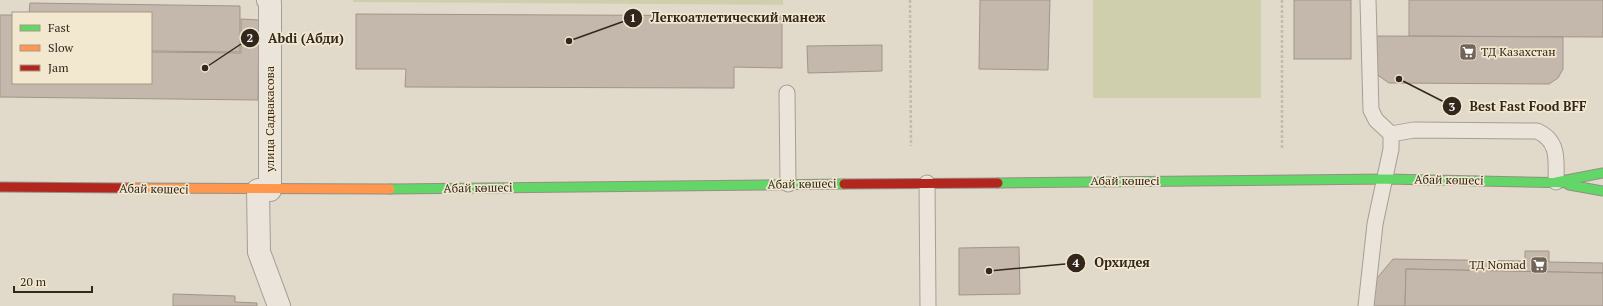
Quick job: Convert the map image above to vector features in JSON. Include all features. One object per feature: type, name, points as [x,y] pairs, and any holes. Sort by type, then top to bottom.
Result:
[{"type":"main road","points":[[1556,182],[1603,173]]},
{"type":"main road","name":"Абай көшесі","points":[[0,187],[264,190],[1386,179],[1603,183]]},
{"type":"main road","points":[[1556,182],[1603,191]]},
{"type":"street","name":"улица Садвакасова","points":[[268,0],[270,3],[264,190],[259,252],[279,306]]},
{"type":"lane","points":[[1366,306],[1376,224],[1391,149],[1391,134],[1376,120],[1371,110],[1368,0]]},
{"type":"lane","points":[[787,93],[788,184]]},
{"type":"lane","points":[[1391,134],[1414,130],[1537,131],[1543,134],[1556,151],[1556,182]]},
{"type":"lane","points":[[927,183],[928,306]]},
{"type":"path","points":[[910,0],[911,146]]},
{"type":"path","points":[[1282,0],[1282,148]]},
{"type":"green space","points":[[353,0],[783,0],[783,5],[353,2]]},
{"type":"green space","points":[[1093,0],[1261,0],[1261,98],[1093,98]]},
{"type":"building","points":[[980,0],[1050,0],[1048,70],[979,69]]},
{"type":"building","points":[[1294,0],[1351,0],[1351,59],[1294,59]]},
{"type":"building","points":[[1409,0],[1603,0],[1603,37],[1409,36]]},
{"type":"building","points":[[30,3],[240,6],[240,52],[152,51],[152,12],[29,12]]},
{"type":"building","points":[[356,14],[782,16],[782,68],[734,67],[734,88],[405,87],[406,69],[356,69]]},
{"type":"building","points":[[0,15],[12,15],[12,84],[152,84],[152,52],[241,53],[241,19],[259,20],[258,100],[0,97]]},
{"type":"building","name":"ТД Казахстан","points":[[1373,36],[1563,37],[1563,69],[1558,78],[1549,84],[1389,83],[1379,76],[1373,67]]},
{"type":"building","points":[[882,45],[882,71],[808,73],[807,46]]},
{"type":"building","points":[[1019,247],[1020,294],[959,295],[959,248]]},
{"type":"building","points":[[1525,251],[1549,251],[1549,262],[1603,263],[1603,273],[1406,269],[1405,306],[1371,306],[1373,283],[1393,259],[1525,261]]},
{"type":"building","points":[[1406,269],[1603,273],[1603,306],[1405,306]]},
{"type":"building","points":[[173,294],[235,296],[235,302],[257,303],[257,306],[173,306]]},
{"type":"traffic: fast","points":[[1556,182],[1603,173]]},
{"type":"traffic: fast","points":[[998,183],[1386,179],[1575,183]]},
{"type":"traffic: fast","points":[[390,189],[844,184]]},
{"type":"traffic: fast","points":[[1569,185],[1603,191]]},
{"type":"traffic: slow","points":[[128,188],[390,189]]},
{"type":"traffic: jam","points":[[844,184],[998,183]]},
{"type":"traffic: jam","points":[[0,187],[128,188]]},
{"type":"place","name":"Легкоатлетический манеж","points":[[569,41]]},
{"type":"place","name":"ТД Казахстан","points":[[1468,52]]},
{"type":"place","name":"Abdi (Абди)","points":[[205,68]]},
{"type":"place","name":"Best Fast Food BFF","points":[[1399,79]]},
{"type":"place","name":"ТД Nomad","points":[[1539,265]]},
{"type":"place","name":"Орхидея","points":[[989,271]]}]
